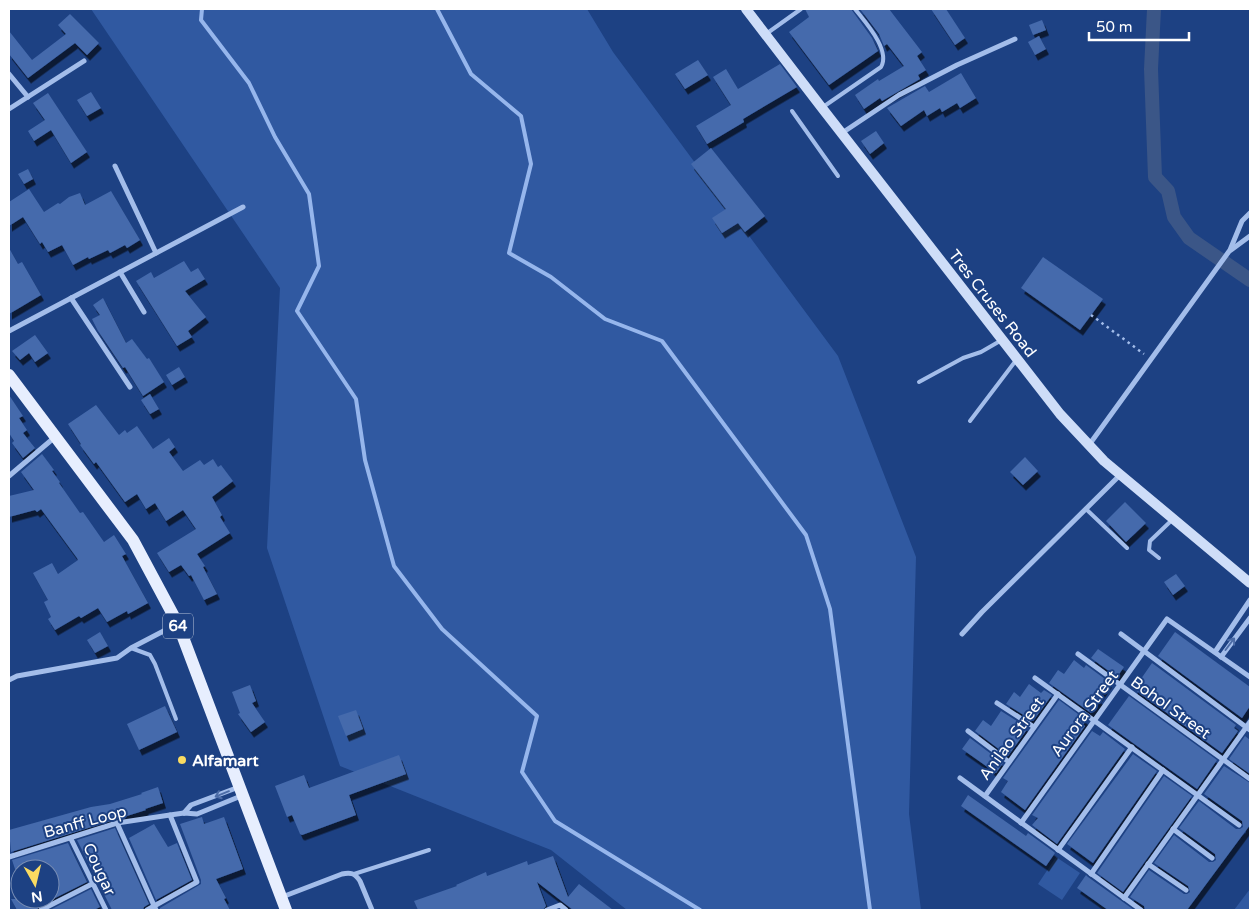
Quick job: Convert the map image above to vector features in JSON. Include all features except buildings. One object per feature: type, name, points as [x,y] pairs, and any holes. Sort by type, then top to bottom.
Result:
[{"type":"main road","name":"Tres Cruses Road","points":[[746,9],[1060,414],[1120,475],[1250,582]]},
{"type":"main road","name":"64","points":[[9,375],[133,540],[178,624],[286,910]]},
{"type":"street","points":[[842,133],[899,95],[956,65],[1015,39]]},
{"type":"street","points":[[9,110],[84,61]]},
{"type":"street","points":[[9,74],[28,97]]},
{"type":"street","points":[[115,166],[156,252]]},
{"type":"street","points":[[9,331],[242,207]]},
{"type":"street","points":[[1089,445],[1230,250],[1242,221],[1250,213]]},
{"type":"street","points":[[1230,250],[1250,236]]},
{"type":"street","points":[[120,272],[144,312]]},
{"type":"street","points":[[71,298],[130,387]]},
{"type":"street","points":[[9,476],[56,437]]},
{"type":"street","points":[[962,634],[1120,475]]},
{"type":"street","points":[[1250,600],[1215,652],[1250,677]]},
{"type":"street","points":[[1221,657],[1248,620],[1239,617]]},
{"type":"street","name":"Aurora Street","points":[[1021,823],[1167,618],[1215,652]]},
{"type":"street","points":[[9,680],[17,676],[117,658],[131,648],[178,624]]},
{"type":"street","points":[[1121,634],[1249,726],[1124,898]]},
{"type":"street","name":"Bohol Street","points":[[1078,654],[1250,779]]},
{"type":"street","points":[[1035,678],[1239,825]]},
{"type":"street","name":"Anilao Street","points":[[985,796],[1058,694]]},
{"type":"street","points":[[997,703],[1034,727]]},
{"type":"street","points":[[968,731],[1009,762]]},
{"type":"street","points":[[1058,850],[1132,748]]},
{"type":"street","points":[[1091,874],[1163,770]]},
{"type":"street","points":[[960,778],[1141,910]]},
{"type":"street","name":"Banff Loop","points":[[184,813],[191,805],[242,791]]},
{"type":"street","name":"Banff Loop","points":[[9,856],[117,824],[184,813],[197,814],[242,791]]},
{"type":"street","points":[[204,801],[208,810]]},
{"type":"street","points":[[147,910],[155,908],[198,882],[170,815]]},
{"type":"street","points":[[117,824],[155,908]]},
{"type":"street","points":[[1174,829],[1212,858]]},
{"type":"street","name":"Cougar","points":[[71,839],[106,910]]},
{"type":"street","points":[[1148,864],[1186,890]]},
{"type":"street","points":[[281,897],[342,874],[351,873],[360,881],[372,910]]},
{"type":"street","points":[[41,910],[92,884]]},
{"type":"street","points":[[547,910],[560,905],[566,910]]},
{"type":"lane","points":[[766,34],[801,9]]},
{"type":"lane","points":[[822,108],[881,67],[884,62],[881,46],[855,9]]},
{"type":"lane","points":[[792,111],[838,176]]},
{"type":"lane","points":[[919,382],[963,358],[994,346],[1002,339]]},
{"type":"lane","points":[[970,421],[1018,358]]},
{"type":"lane","points":[[1086,509],[1127,548]]},
{"type":"lane","points":[[1159,558],[1149,550],[1150,541],[1174,518]]},
{"type":"lane","points":[[131,648],[150,655],[156,664],[176,719]]},
{"type":"lane","points":[[354,874],[429,850]]},
{"type":"path","points":[[1091,315],[1151,359]]},
{"type":"shaded area","points":[[91,9],[587,9],[613,52],[838,356],[916,557],[909,814],[921,910],[627,910],[551,850],[340,766],[267,548],[280,288]]},
{"type":"shaded area","points":[[1056,857],[1080,873],[1062,900],[1038,884]]},
{"type":"shaded area","points":[[1250,889],[1250,910],[1234,910]]},
{"type":"waterway","points":[[202,9],[201,20],[249,83],[275,137],[309,194],[319,266],[297,311],[356,399],[365,460],[394,566],[442,629],[537,716],[522,772],[555,821],[700,910]]},
{"type":"waterway","points":[[437,9],[471,74],[521,116],[531,164],[509,253],[551,277],[605,319],[662,341],[806,535],[830,609],[870,910]]},
{"type":"waterway","points":[[1154,9],[1151,69],[1155,177],[1168,191],[1174,217],[1189,238],[1250,280]]},
{"type":"place","name":"Alfamart","points":[[182,760]]}]
